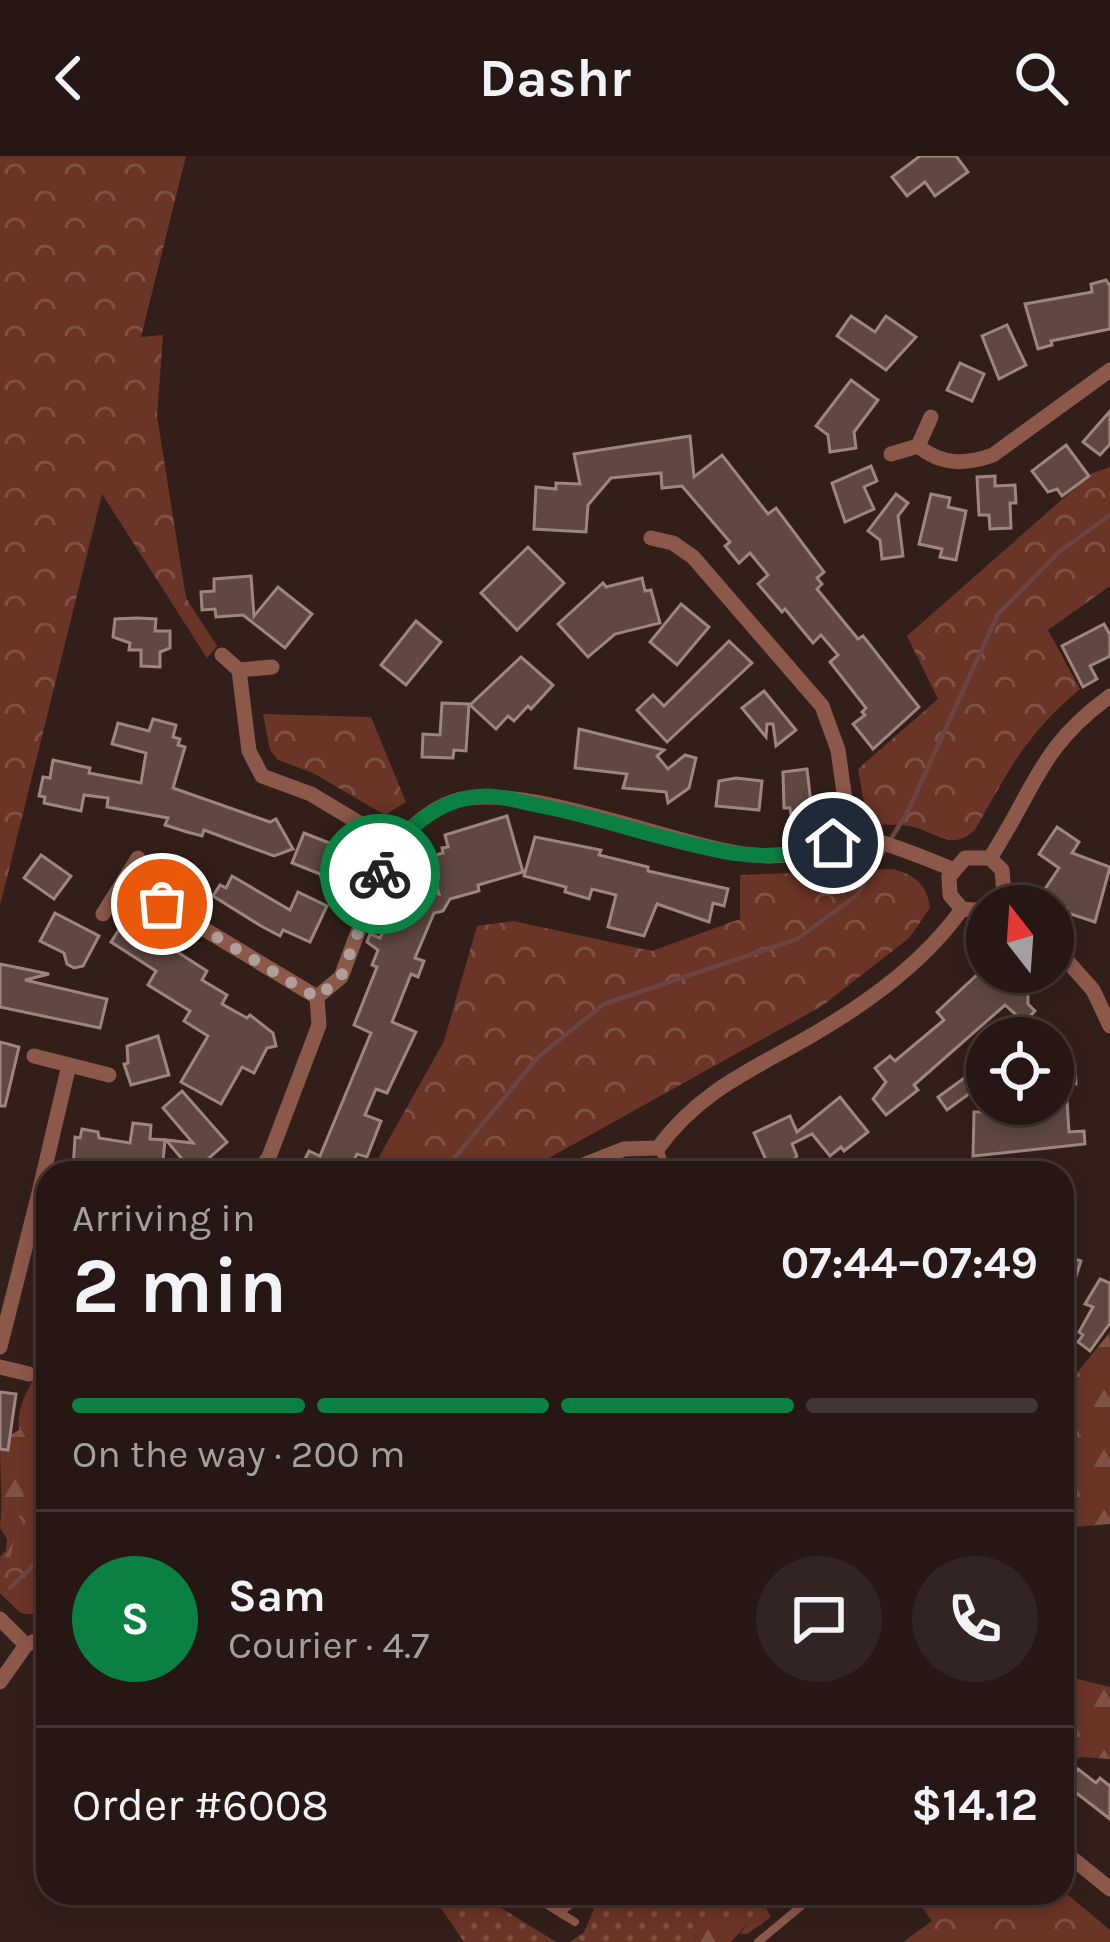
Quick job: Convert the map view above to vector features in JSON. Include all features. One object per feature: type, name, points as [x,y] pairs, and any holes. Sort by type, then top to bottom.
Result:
[{"type":"street","points":[[918,446],[945,461],[972,462],[993,455],[1110,370]]},
{"type":"street","points":[[891,454],[918,446],[931,417]]},
{"type":"street","points":[[651,538],[673,543],[693,557],[822,706],[838,750],[850,836]]},
{"type":"street","points":[[222,655],[239,670],[249,751],[262,776],[310,794],[394,844]]},
{"type":"street","points":[[239,670],[272,667]]},
{"type":"street","points":[[990,858],[1035,773],[1074,722],[1110,696]]},
{"type":"street","points":[[317,998],[341,977],[394,844],[452,802],[487,796],[600,818],[732,853],[808,852],[850,836],[905,850],[952,869]]},
{"type":"street","points":[[962,909],[948,886],[952,869],[973,855],[990,858],[1005,877],[1003,885]]},
{"type":"street","points":[[103,914],[138,858]]},
{"type":"street","points":[[124,881],[317,998]]},
{"type":"street","points":[[594,1161],[624,1149],[658,1148],[681,1116],[713,1092],[821,1030],[892,981],[966,909]]},
{"type":"street","points":[[1074,971],[1109,1015]]},
{"type":"street","points":[[265,1161],[319,1024],[317,998]]},
{"type":"street","points":[[34,1056],[109,1075]]},
{"type":"street","points":[[50,1161],[69,1065]]},
{"type":"street","points":[[0,1347],[36,1222]]},
{"type":"street","points":[[0,1367],[29,1374]]},
{"type":"street","points":[[0,1618],[26,1645]]},
{"type":"street","points":[[0,1682],[26,1645],[36,1640]]},
{"type":"street","points":[[1074,1860],[1110,1888]]},
{"type":"lane","points":[[658,1148],[663,1161]]},
{"type":"lane","points":[[548,1905],[575,1922]]},
{"type":"lane","points":[[560,1912],[570,1905]]},
{"type":"lane","points":[[758,1942],[803,1905]]},
{"type":"green space","points":[[0,156],[186,156],[141,337],[163,335],[157,416],[186,598],[217,646],[207,658],[102,494],[0,906]]},
{"type":"green space","points":[[1110,467],[1110,586],[1048,630],[1080,689],[1032,738],[967,836],[952,840],[909,826],[874,825],[866,814],[858,769],[938,699],[907,636],[1092,473]]},
{"type":"green space","points":[[263,714],[371,717],[406,802],[385,815],[313,773],[278,760],[270,750]]},
{"type":"green space","points":[[893,869],[919,882],[930,908],[909,938],[822,1006],[544,1161],[377,1161],[444,1041],[477,926],[513,921],[652,951],[740,919],[740,875]]},
{"type":"green space","points":[[1110,1332],[1110,1524],[1074,1527],[1076,1374]]},
{"type":"green space","points":[[36,1371],[36,1614],[21,1613],[0,1593],[0,1557],[7,1539],[0,1528],[0,1441],[19,1430],[22,1403]]},
{"type":"green space","points":[[36,1436],[36,1614],[21,1613],[0,1593],[0,1562],[10,1560]]},
{"type":"green space","points":[[1074,1678],[1110,1687],[1110,1759],[1074,1761]]},
{"type":"green space","points":[[1074,1900],[1110,1930],[1110,1942],[903,1942],[932,1921],[920,1905],[1074,1905]]},
{"type":"green space","points":[[439,1905],[496,1905],[556,1942],[464,1942]]},
{"type":"green space","points":[[596,1905],[765,1905],[771,1917],[747,1934],[740,1934],[747,1924],[696,1932],[695,1942],[570,1942],[584,1932]]},
{"type":"green space","points":[[744,1918],[747,1924],[731,1942],[695,1942],[696,1932],[715,1919]]},
{"type":"building","points":[[920,156],[956,156],[968,172],[935,196],[925,182],[907,196],[892,177]]},
{"type":"building","points":[[1106,280],[1110,329],[1051,341],[1052,345],[1038,349],[1025,304],[1092,292],[1091,284]]},
{"type":"building","points":[[851,316],[875,332],[886,316],[916,337],[886,370],[837,336]]},
{"type":"building","points":[[1007,325],[1026,365],[999,379],[982,336]]},
{"type":"building","points":[[960,363],[984,374],[972,401],[947,390]]},
{"type":"building","points":[[851,380],[878,400],[854,432],[856,448],[830,452],[828,435],[816,426]]},
{"type":"building","points":[[1110,411],[1110,444],[1100,455],[1083,442]]},
{"type":"building","points":[[690,436],[694,477],[722,455],[768,514],[776,508],[824,572],[817,578],[822,584],[817,589],[858,639],[863,636],[919,707],[873,749],[853,724],[865,715],[866,708],[830,662],[838,655],[821,635],[813,643],[785,609],[782,612],[758,584],[768,575],[750,553],[739,563],[725,546],[730,542],[682,486],[662,488],[661,473],[611,478],[588,505],[586,532],[534,529],[536,487],[580,484],[574,454]]},
{"type":"building","points":[[1066,445],[1089,476],[1062,496],[1057,489],[1048,492],[1032,471]]},
{"type":"building","points":[[871,466],[877,481],[864,487],[874,509],[845,522],[832,483]]},
{"type":"building","points":[[995,476],[995,486],[1015,485],[1011,528],[990,529],[989,515],[979,515],[977,477]]},
{"type":"building","points":[[896,494],[908,503],[898,516],[903,556],[882,559],[880,540],[868,531]]},
{"type":"building","points":[[931,494],[950,498],[948,507],[966,511],[956,560],[940,557],[942,549],[919,544]]},
{"type":"building","points":[[528,547],[564,583],[517,630],[481,593]]},
{"type":"building","points":[[251,576],[254,616],[278,587],[312,614],[285,648],[243,615],[216,617],[215,609],[202,610],[201,592],[214,591],[214,579]]},
{"type":"building","points":[[642,578],[645,591],[651,590],[660,623],[615,634],[588,657],[558,624],[603,583],[606,587]]},
{"type":"building","points":[[681,604],[709,627],[677,665],[650,642]]},
{"type":"building","points":[[115,619],[156,619],[155,631],[170,631],[170,648],[160,652],[160,667],[141,666],[141,650],[129,650],[130,643],[113,637]]},
{"type":"building","points":[[416,621],[441,642],[406,685],[381,665]]},
{"type":"building","points":[[1104,624],[1110,635],[1110,656],[1090,666],[1097,679],[1083,687],[1062,646]]},
{"type":"building","points":[[729,641],[752,663],[667,742],[637,710],[653,695],[664,706]]},
{"type":"building","points":[[521,657],[553,685],[531,709],[528,706],[514,721],[508,716],[496,729],[470,705]]},
{"type":"building","points":[[764,691],[796,730],[776,746],[773,724],[767,724],[766,737],[742,708]]},
{"type":"building","points":[[442,703],[469,704],[466,751],[454,750],[453,758],[422,757],[423,734],[440,735]]},
{"type":"building","points":[[153,719],[176,725],[173,737],[185,747],[173,788],[270,822],[276,819],[293,849],[274,856],[204,830],[202,836],[165,825],[168,818],[107,807],[108,798],[84,795],[81,811],[44,803],[45,797],[39,796],[43,777],[50,778],[53,760],[141,783],[146,753],[112,744],[118,723],[149,731]]},
{"type":"building","points":[[579,729],[664,750],[657,756],[668,769],[685,755],[696,758],[689,788],[668,803],[666,792],[623,788],[627,774],[575,768]]},
{"type":"building","points":[[807,769],[812,812],[791,814],[790,808],[784,808],[783,772]]},
{"type":"building","points":[[719,781],[762,781],[759,810],[716,806]]},
{"type":"building","points":[[507,816],[523,872],[478,885],[479,891],[450,899],[443,911],[434,913],[415,958],[424,961],[418,977],[411,974],[392,1022],[416,1032],[387,1093],[376,1089],[365,1115],[381,1121],[367,1157],[357,1154],[354,1161],[304,1161],[309,1151],[320,1156],[371,1033],[354,1025],[377,967],[372,965],[378,950],[367,942],[370,934],[380,938],[408,882],[439,894],[429,857],[448,847],[445,835]]},
{"type":"building","points":[[1057,827],[1079,842],[1072,853],[1110,867],[1095,922],[1074,915],[1074,885],[1048,885],[1059,868],[1039,854]]},
{"type":"building","points":[[304,833],[355,853],[339,857],[334,871],[337,878],[323,883],[320,874],[292,863]]},
{"type":"building","points":[[535,837],[601,850],[599,855],[648,867],[648,871],[728,889],[724,906],[713,903],[709,922],[657,904],[644,936],[608,927],[616,895],[592,889],[589,899],[565,892],[566,887],[524,876]]},
{"type":"building","points":[[41,855],[71,876],[54,899],[24,878]]},
{"type":"building","points":[[232,876],[290,910],[298,892],[327,906],[310,942],[283,930],[280,936],[213,896],[220,885],[226,888]]},
{"type":"building","points":[[55,913],[99,936],[83,966],[67,964],[64,953],[40,941]]},
{"type":"building","points":[[126,919],[207,971],[202,980],[227,995],[222,1004],[247,1018],[250,1015],[273,1033],[276,1046],[267,1048],[254,1073],[242,1067],[221,1104],[181,1082],[208,1036],[184,1021],[190,1011],[148,985],[156,971],[111,942]]},
{"type":"building","points":[[0,964],[49,974],[25,980],[107,999],[100,1028],[0,1007]]},
{"type":"building","points":[[966,985],[966,993],[1028,993],[1028,1004],[1035,1011],[1029,1017],[1018,1017],[1005,1005],[991,1017],[966,1017],[966,1039],[914,1085],[918,1090],[886,1115],[873,1099],[886,1082],[875,1068],[890,1056],[895,1061],[944,1020],[937,1012]]},
{"type":"building","points":[[158,1036],[169,1075],[131,1085],[124,1064],[128,1063],[127,1046]]},
{"type":"building","points":[[0,1042],[19,1047],[5,1106],[0,1106]]},
{"type":"building","points":[[966,1077],[966,1096],[947,1110],[938,1097]]},
{"type":"building","points":[[182,1091],[227,1142],[205,1161],[184,1161],[166,1140],[193,1143],[163,1108]]},
{"type":"building","points":[[840,1097],[868,1132],[830,1156],[812,1134],[792,1144],[797,1156],[792,1161],[762,1161],[766,1160],[754,1133],[790,1116],[797,1132]]},
{"type":"building","points":[[133,1123],[151,1125],[150,1139],[165,1140],[163,1161],[74,1161],[75,1137],[80,1138],[82,1129],[98,1132],[99,1138],[130,1143]]},
{"type":"building","points":[[974,1125],[1069,1125],[1069,1132],[1084,1131],[1085,1144],[973,1156]]},
{"type":"building","points":[[1100,1279],[1110,1283],[1110,1323],[1090,1351],[1078,1342],[1083,1335],[1079,1332],[1093,1307],[1085,1304]]},
{"type":"building","points":[[0,1392],[16,1394],[8,1450],[0,1449]]},
{"type":"building","points":[[1078,1769],[1096,1783],[1100,1778],[1110,1786],[1110,1819],[1074,1791]]},
{"type":"waterway","points":[[452,1161],[537,1058],[604,1004],[797,939],[857,895],[908,811],[998,614],[1059,552],[1110,515]]},
{"type":"waterway","points":[[10,1588],[36,1563]]},
{"type":"way so far","points":[[162,904],[317,998],[341,977],[380,874]]},
{"type":"route","points":[[380,874],[394,844],[424,818],[452,802],[487,796],[600,818],[732,853],[808,852],[833,843]]}]
